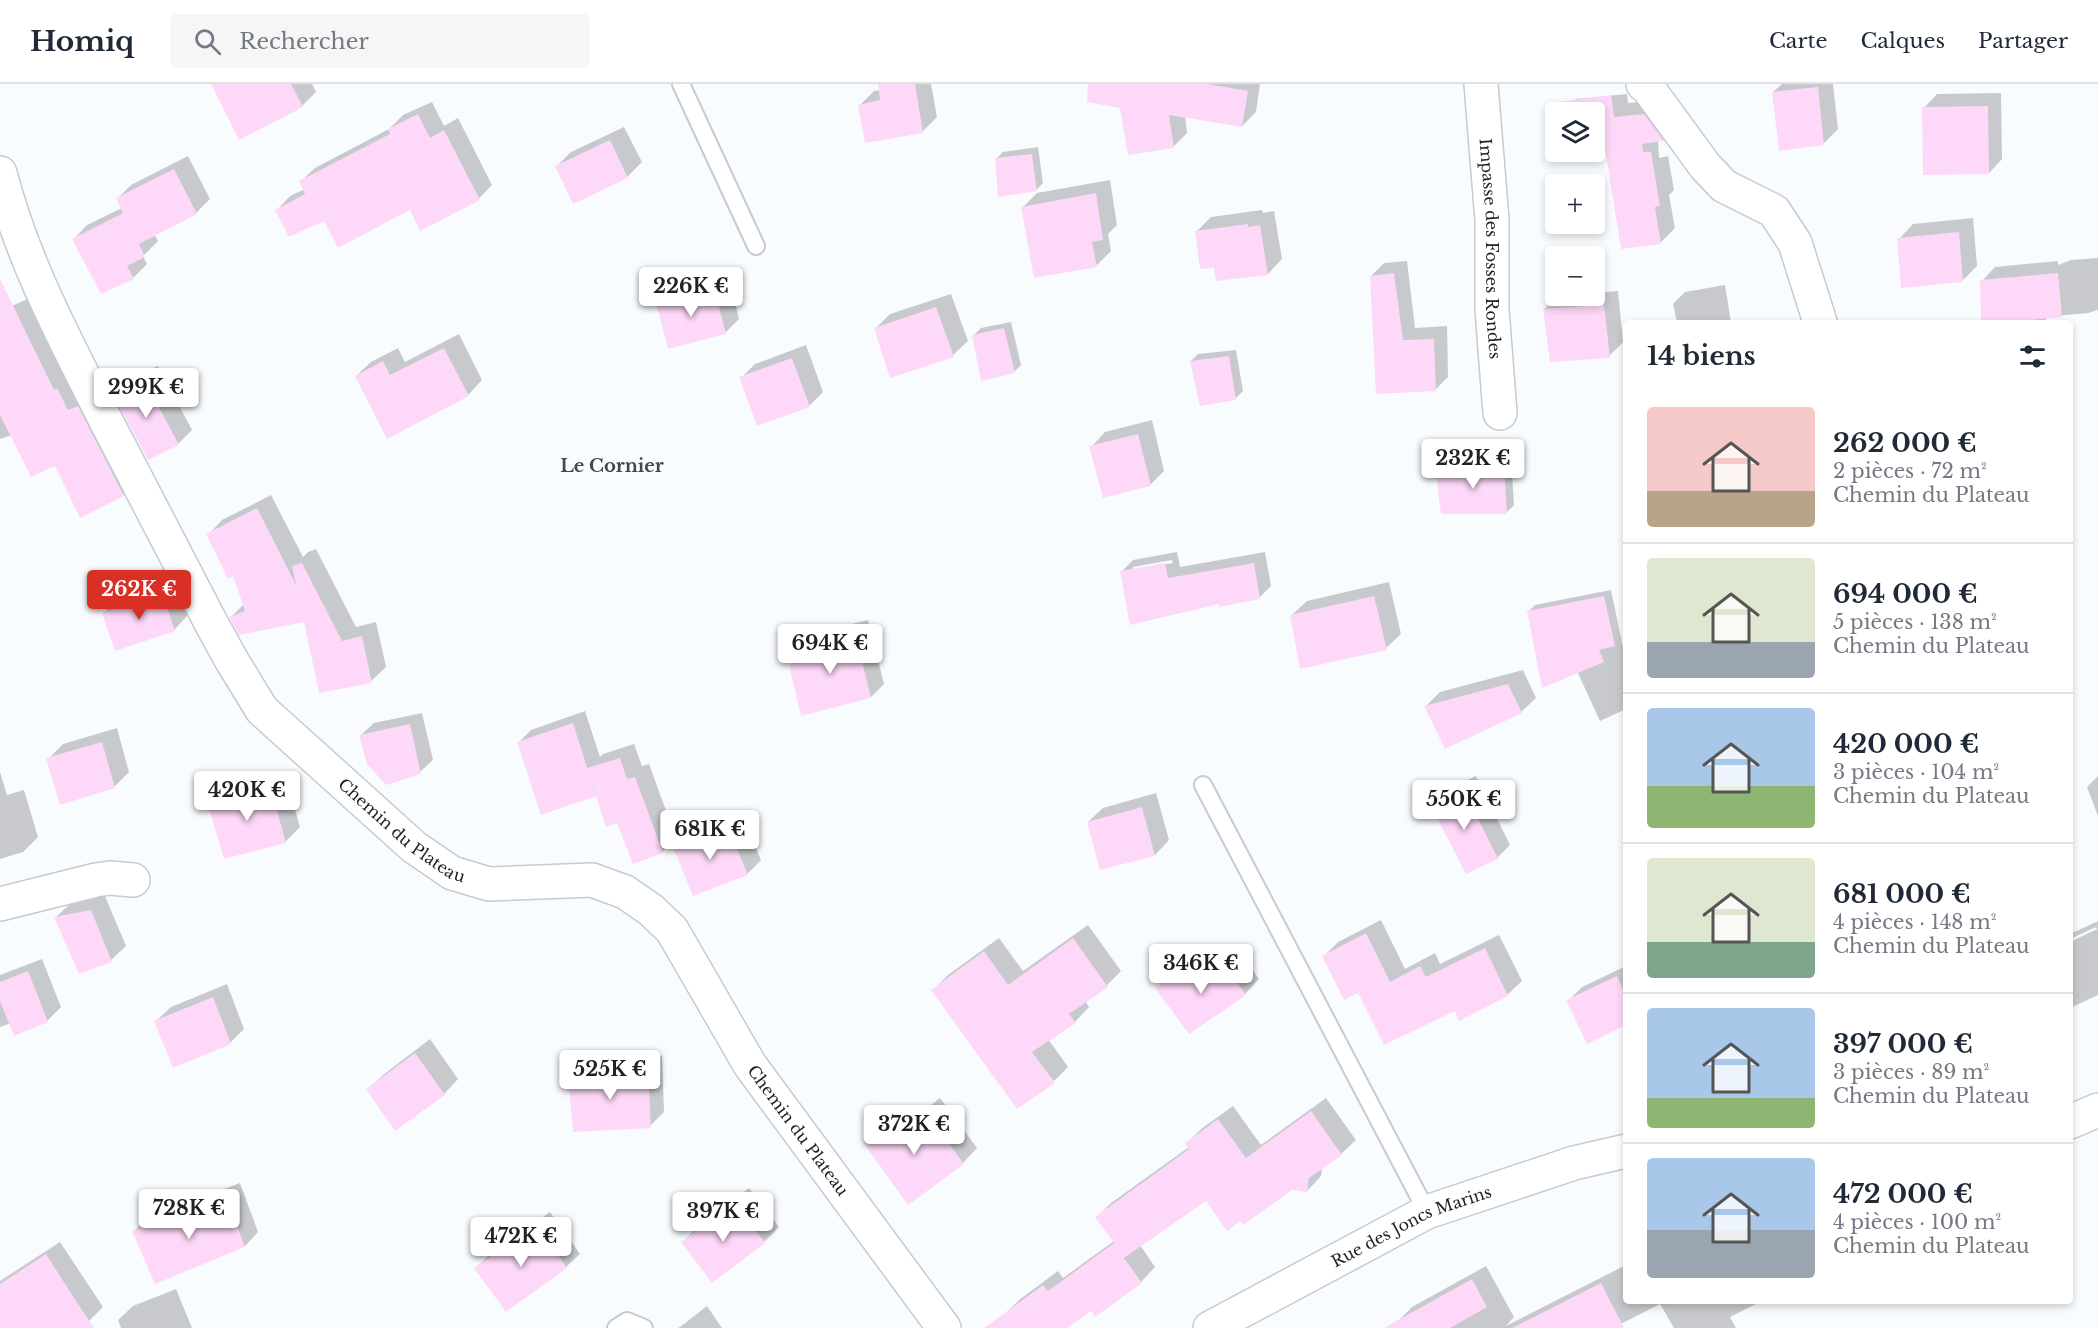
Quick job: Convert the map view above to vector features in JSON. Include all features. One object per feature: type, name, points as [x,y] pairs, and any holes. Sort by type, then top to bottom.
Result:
[{"type":"street","name":"Impasse des Fosses Rondes","points":[[1481,84],[1492,220],[1492,310],[1500,413]]},
{"type":"street","points":[[1643,84],[1705,166],[1724,186],[1774,211],[1795,243],[1819,320]]},
{"type":"street","name":"Chemin du Plateau","points":[[0,173],[10,211],[30,265],[66,342],[210,621],[262,710],[414,847],[452,873],[489,884],[592,880],[625,892],[651,910],[672,930],[750,1065],[944,1328]]},
{"type":"street","points":[[0,904],[96,880],[110,878],[133,880]]},
{"type":"street","points":[[2073,1121],[2098,1110]]},
{"type":"street","name":"Rue des Joncs Marins","points":[[1210,1328],[1427,1212],[1574,1163],[1623,1152]]},
{"type":"lane","points":[[681,84],[756,246]]},
{"type":"lane","points":[[1203,785],[1427,1212]]},
{"type":"lane","points":[[615,1328],[627,1321],[644,1328]]},
{"type":"building","points":[[211,84],[291,84],[303,107],[239,140]]},
{"type":"building","points":[[878,84],[915,84],[923,133],[865,143],[858,105],[880,100]]},
{"type":"building","points":[[1088,84],[1207,84],[1248,91],[1242,127],[1169,115],[1174,148],[1128,155],[1120,108],[1087,102]]},
{"type":"building","points":[[1818,87],[1824,145],[1779,151],[1772,92]]},
{"type":"building","points":[[1611,95],[1614,117],[1644,114],[1664,141],[1642,144],[1643,152],[1651,152],[1660,206],[1655,207],[1661,244],[1621,249],[1605,148],[1605,102],[1558,102]]},
{"type":"building","points":[[1988,106],[1989,174],[1923,175],[1922,107]]},
{"type":"building","points":[[418,114],[430,138],[444,130],[480,200],[420,231],[410,210],[338,248],[324,221],[289,237],[275,210],[305,194],[299,181],[390,134],[388,129]]},
{"type":"building","points":[[610,140],[628,178],[573,204],[555,166]]},
{"type":"building","points":[[1032,154],[1037,191],[998,197],[995,158]]},
{"type":"building","points":[[174,169],[197,214],[139,244],[145,257],[127,266],[134,279],[101,294],[72,239],[123,213],[116,198]]},
{"type":"building","points":[[1096,193],[1103,240],[1092,242],[1097,267],[1034,278],[1021,207]]},
{"type":"building","points":[[1248,224],[1248,227],[1260,225],[1268,275],[1216,281],[1214,268],[1200,269],[1195,231]]},
{"type":"building","points":[[1959,232],[1963,282],[1901,288],[1897,238]]},
{"type":"building","points":[[1394,273],[1403,340],[1434,339],[1436,391],[1376,394],[1370,276]]},
{"type":"building","points":[[2058,273],[2062,317],[2032,320],[1981,320],[1980,280]]},
{"type":"building","points":[[0,279],[54,390],[57,388],[68,410],[78,406],[124,496],[80,518],[55,466],[31,477],[0,415]]},
{"type":"building","points":[[714,287],[726,334],[668,349],[656,302]]},
{"type":"building","points":[[1604,306],[1610,358],[1550,362],[1543,309]]},
{"type":"building","points":[[936,307],[954,357],[890,378],[874,328]]},
{"type":"building","points":[[1004,328],[1015,373],[981,381],[972,335]]},
{"type":"building","points":[[444,348],[469,396],[387,439],[355,376],[383,361],[390,375]]},
{"type":"building","points":[[1229,356],[1236,400],[1200,406],[1190,361]]},
{"type":"building","points":[[792,358],[810,407],[757,426],[739,377]]},
{"type":"building","points":[[144,379],[179,445],[148,460],[112,392]]},
{"type":"building","points":[[1138,434],[1151,486],[1103,498],[1089,446]]},
{"type":"building","points":[[1462,464],[1504,464],[1507,514],[1441,514],[1436,473],[1462,472]]},
{"type":"building","points":[[257,508],[296,585],[292,566],[302,563],[342,641],[362,636],[372,683],[319,693],[304,622],[239,635],[229,617],[245,611],[233,576],[228,579],[206,534]]},
{"type":"building","points":[[1165,563],[1168,578],[1254,563],[1260,599],[1219,607],[1219,604],[1130,625],[1120,571]]},
{"type":"building","points":[[161,590],[175,631],[115,651],[102,613],[123,605],[123,601]]},
{"type":"building","points":[[1374,596],[1387,650],[1300,669],[1290,615]]},
{"type":"building","points":[[1604,596],[1615,646],[1599,650],[1604,662],[1542,688],[1527,611]]},
{"type":"building","points":[[855,632],[871,698],[801,716],[789,665],[809,660],[804,645]]},
{"type":"building","points":[[1508,684],[1522,713],[1445,749],[1424,706]]},
{"type":"building","points":[[573,723],[596,796],[541,815],[517,742]]},
{"type":"building","points":[[410,724],[421,774],[386,785],[367,764],[359,735]]},
{"type":"building","points":[[102,742],[115,788],[60,805],[46,758]]},
{"type":"building","points":[[620,758],[627,779],[635,777],[663,853],[633,864],[617,823],[606,827],[587,768]]},
{"type":"building","points":[[270,785],[286,843],[224,859],[207,802]]},
{"type":"building","points":[[1463,788],[1498,859],[1466,874],[1430,804]]},
{"type":"building","points":[[1142,807],[1155,856],[1100,870],[1087,822]]},
{"type":"building","points":[[725,826],[748,875],[693,896],[673,847]]},
{"type":"building","points":[[91,910],[112,962],[79,974],[54,917]]},
{"type":"building","points":[[1366,933],[1390,982],[1420,966],[1426,977],[1485,948],[1508,996],[1459,1021],[1455,1011],[1384,1045],[1358,993],[1344,1000],[1322,956]]},
{"type":"building","points":[[1073,938],[1108,987],[1069,1014],[1076,1023],[1032,1052],[1055,1083],[1017,1109],[931,990],[984,951],[1008,985]]},
{"type":"building","points":[[1220,958],[1246,995],[1189,1034],[1155,988],[1182,971],[1188,980]]},
{"type":"building","points":[[28,971],[48,1022],[14,1036],[0,1001],[0,982]]},
{"type":"building","points":[[1617,976],[1623,989],[1623,1026],[1587,1044],[1566,1000]]},
{"type":"building","points":[[213,997],[231,1044],[173,1068],[154,1021]]},
{"type":"building","points":[[415,1053],[445,1095],[395,1131],[366,1089]]},
{"type":"building","points":[[648,1069],[651,1128],[573,1132],[568,1076]]},
{"type":"building","points":[[925,1111],[964,1164],[908,1205],[863,1142],[888,1123],[896,1133]]},
{"type":"building","points":[[1311,1111],[1342,1155],[1309,1178],[1307,1192],[1292,1190],[1243,1225],[1240,1221],[1227,1231],[1206,1201],[1124,1258],[1142,1283],[1095,1317],[1091,1311],[1067,1328],[984,1328],[1043,1285],[1048,1291],[1114,1243],[1095,1217],[1189,1149],[1185,1143],[1218,1119],[1246,1158]]},
{"type":"building","points":[[226,1196],[245,1247],[155,1284],[132,1231]]},
{"type":"building","points":[[734,1202],[765,1243],[712,1283],[681,1242]]},
{"type":"building","points":[[536,1225],[567,1268],[506,1312],[474,1268]]},
{"type":"building","points":[[46,1254],[94,1328],[0,1328],[0,1284]]},
{"type":"building","points":[[1472,1279],[1487,1307],[1450,1328],[1384,1328]]},
{"type":"building","points":[[1601,1283],[1624,1328],[1512,1328]]},
{"type":"district","name":"Le Cornier","points":[[612,466]]}]
